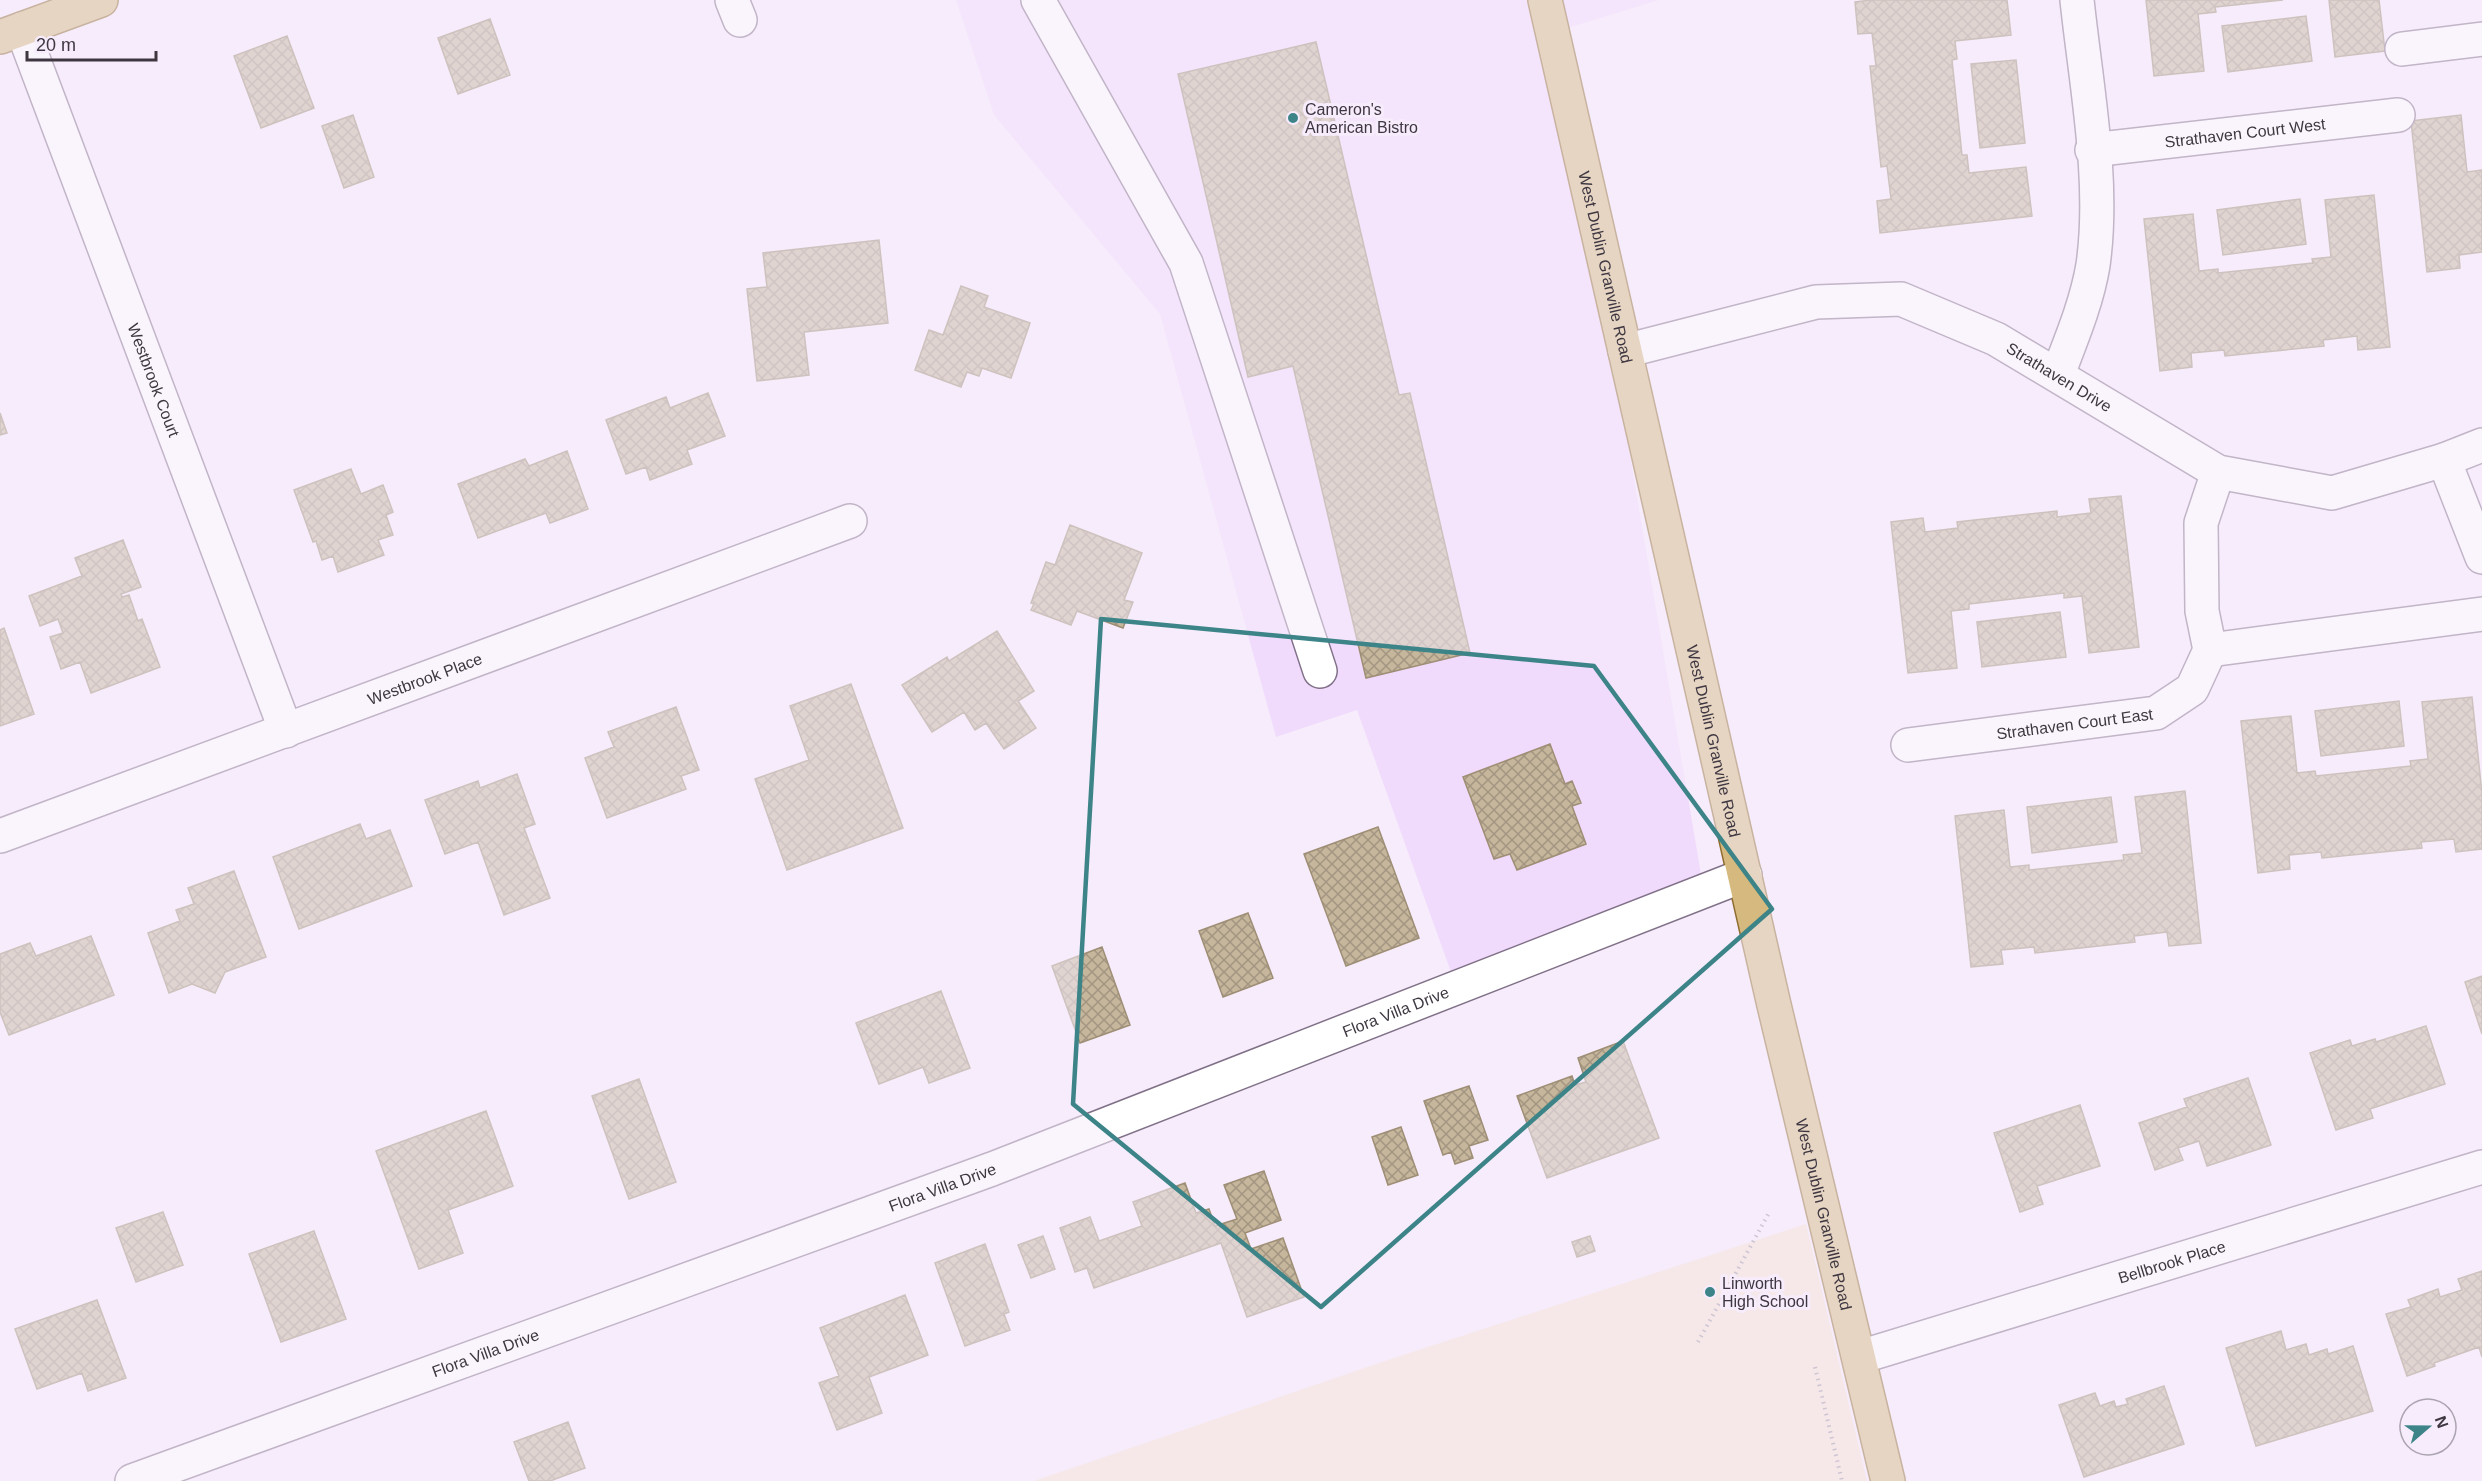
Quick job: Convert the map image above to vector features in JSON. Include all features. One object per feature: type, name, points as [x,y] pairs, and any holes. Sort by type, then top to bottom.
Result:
[{"type":"main road","points":[[11,33],[100,0]]},
{"type":"main road","name":"West Dublin Granville Road","points":[[1545,0],[1624,351],[1888,1481]]},
{"type":"street","points":[[1038,0],[1186,263],[1320,671]]},
{"type":"street","points":[[2058,374],[2074,334],[2092,266],[2096,205],[2077,0]]},
{"type":"street","name":"Westbrook Court","points":[[11,33],[286,731]]},
{"type":"street","points":[[2402,49],[2482,39]]},
{"type":"street","name":"Strathaven Court West","points":[[2092,150],[2398,115]]},
{"type":"street","name":"Strathaven Drive","points":[[1624,351],[1816,302],[1901,299],[1996,339],[2058,374],[2218,472],[2332,493],[2444,460],[2482,445]]},
{"type":"street","points":[[2444,460],[2482,557]]},
{"type":"street","points":[[2218,472],[2201,523],[2202,611],[2210,650],[2482,614]]},
{"type":"street","name":"Westbrook Place","points":[[0,836],[850,521]]},
{"type":"street","name":"Strathaven Court East","points":[[1908,746],[2156,713],[2192,688],[2210,650]]},
{"type":"street","name":"Flora Villa Drive","points":[[132,1481],[992,1169],[1746,875]]},
{"type":"street","name":"Bellbrook Place","points":[[1860,1357],[2482,1167]]},
{"type":"path","points":[[1698,1342],[1770,1211]]},
{"type":"path","points":[[1815,1367],[1842,1481]]},
{"type":"highlighted area","points":[[1101,619],[1594,666],[1772,909],[1321,1307],[1073,1104]]},
{"type":"shaded area","points":[[956,0],[1659,0],[1558,31],[1704,892],[1461,1000],[1357,710],[1276,737],[1160,314],[994,115]]},
{"type":"shaded area","name":"Linworth High School","points":[[1806,1224],[1867,1481],[1034,1481],[1388,1360]]},
{"type":"building","points":[[2007,0],[2011,35],[1955,41],[1957,59],[1952,60],[1962,155],[1967,155],[1969,173],[2026,167],[2032,216],[1880,233],[1877,201],[1891,199],[1887,166],[1881,167],[1870,66],[1876,66],[1872,33],[1858,34],[1855,2]]},
{"type":"building","points":[[2146,0],[2283,0],[2215,7],[2216,12],[2198,14],[2204,71],[2154,76]]},
{"type":"building","points":[[2329,0],[2379,0],[2385,51],[2335,57]]},
{"type":"building","points":[[2306,16],[2312,61],[2228,72],[2222,26]]},
{"type":"building","points":[[490,19],[510,75],[458,94],[438,38]]},
{"type":"building","points":[[287,36],[314,108],[261,128],[234,56]]},
{"type":"building","points":[[1316,42],[1399,395],[1410,393],[1470,653],[1366,678],[1293,366],[1248,377],[1178,74]]},
{"type":"building","points":[[2016,60],[2025,143],[1980,148],[1971,64]]},
{"type":"building","points":[[353,115],[374,177],[344,188],[322,126]]},
{"type":"building","points":[[2461,115],[2467,172],[2482,170],[2482,252],[2459,255],[2460,268],[2427,272],[2411,121]]},
{"type":"building","points":[[2374,195],[2390,347],[2358,350],[2357,336],[2323,340],[2324,346],[2225,356],[2224,350],[2191,353],[2192,367],[2160,371],[2144,219],[2193,214],[2199,271],[2218,269],[2218,273],[2313,263],[2312,259],[2331,257],[2325,200]]},
{"type":"building","points":[[2300,199],[2306,244],[2223,255],[2217,210]]},
{"type":"building","points":[[879,240],[888,323],[804,332],[809,375],[757,381],[747,289],[767,287],[763,253]]},
{"type":"building","points":[[961,286],[988,296],[984,307],[1030,323],[1011,378],[982,368],[979,376],[967,372],[961,387],[915,370],[929,330],[943,335]]},
{"type":"building","points":[[708,393],[725,436],[687,450],[692,464],[650,480],[646,467],[626,474],[606,420],[666,397],[670,408]]},
{"type":"building","points":[[0,413],[7,433],[0,435]]},
{"type":"building","points":[[567,451],[588,509],[550,523],[546,513],[478,538],[458,484],[525,459],[529,466]]},
{"type":"building","points":[[351,469],[361,494],[383,485],[393,512],[386,515],[393,535],[378,540],[384,555],[338,572],[333,556],[322,560],[294,490]]},
{"type":"building","points":[[2121,496],[2139,647],[2089,653],[2082,596],[2064,598],[2064,593],[1969,604],[1969,609],[1951,611],[1957,668],[1908,673],[1891,522],[1923,518],[1925,532],[1958,528],[1957,522],[2057,511],[2057,517],[2091,513],[2089,499]]},
{"type":"building","points":[[1070,525],[1142,553],[1124,600],[1133,602],[1123,628],[1077,611],[1071,625],[1031,610],[1034,604],[1031,603],[1046,562],[1055,565]]},
{"type":"building","points":[[123,540],[141,587],[121,594],[122,597],[129,595],[138,621],[142,619],[160,667],[91,693],[80,662],[61,669],[50,637],[63,633],[58,619],[40,626],[29,596],[82,576],[75,558]]},
{"type":"building","points":[[2060,612],[2066,657],[1982,667],[1977,622]]},
{"type":"building","points":[[4,628],[34,714],[0,726],[0,630]]},
{"type":"building","points":[[997,631],[1034,691],[1018,701],[1036,728],[1004,749],[986,723],[975,730],[964,712],[932,732],[902,685],[947,657],[949,661]]},
{"type":"building","points":[[851,684],[903,828],[787,870],[755,779],[809,760],[790,706]]},
{"type":"building","points":[[2472,697],[2482,794],[2482,849],[2456,852],[2454,839],[2421,842],[2422,848],[2322,858],[2321,852],[2289,855],[2290,869],[2258,873],[2241,721],[2291,716],[2297,773],[2315,771],[2316,776],[2411,766],[2410,761],[2428,759],[2422,702]]},
{"type":"building","points":[[2399,701],[2404,746],[2321,756],[2315,711]]},
{"type":"building","points":[[676,707],[699,770],[681,776],[686,789],[607,818],[585,758],[614,747],[608,732]]},
{"type":"building","points":[[1550,744],[1565,784],[1572,781],[1581,803],[1572,806],[1586,844],[1517,870],[1510,854],[1494,859],[1463,777]]},
{"type":"building","points":[[517,774],[535,824],[524,828],[550,898],[504,915],[478,842],[445,854],[425,800],[478,781],[480,788]]},
{"type":"building","points":[[2185,791],[2201,943],[2169,946],[2167,932],[2134,936],[2135,942],[2035,953],[2034,947],[2001,950],[2003,964],[1971,967],[1955,816],[2004,810],[2010,867],[2029,865],[2029,870],[2124,860],[2123,855],[2142,853],[2135,797]]},
{"type":"building","points":[[2111,797],[2117,842],[2032,853],[2027,807]]},
{"type":"building","points":[[360,824],[366,839],[390,830],[412,886],[299,929],[273,857]]},
{"type":"building","points":[[1378,827],[1419,938],[1346,966],[1304,854]]},
{"type":"building","points":[[234,871],[266,957],[225,972],[215,993],[192,984],[169,993],[148,933],[180,921],[176,910],[194,904],[188,888]]},
{"type":"building","points":[[1248,913],[1273,978],[1223,997],[1199,931]]},
{"type":"building","points":[[91,936],[114,995],[9,1035],[0,1012],[0,954],[30,943],[36,956]]},
{"type":"building","points":[[1102,947],[1130,1025],[1080,1043],[1052,966]]},
{"type":"building","points":[[2482,976],[2482,1034],[2465,982]]},
{"type":"building","points":[[941,991],[970,1068],[929,1083],[923,1067],[879,1084],[856,1023]]},
{"type":"building","points":[[2426,1026],[2445,1084],[2370,1109],[2373,1118],[2336,1130],[2310,1053],[2350,1040],[2352,1046],[2375,1039],[2376,1042]]},
{"type":"building","points":[[1623,1041],[1659,1138],[1547,1178],[1517,1096],[1572,1076],[1575,1085],[1586,1082],[1578,1058]]},
{"type":"building","points":[[2248,1078],[2271,1145],[2207,1166],[2199,1141],[2178,1148],[2183,1160],[2155,1170],[2139,1123],[2187,1107],[2184,1099]]},
{"type":"building","points":[[639,1079],[676,1182],[629,1199],[592,1096]]},
{"type":"building","points":[[1469,1086],[1488,1140],[1469,1146],[1473,1158],[1455,1164],[1451,1152],[1443,1155],[1424,1101]]},
{"type":"building","points":[[2080,1105],[2100,1166],[2037,1186],[2043,1204],[2020,1212],[1994,1133]]},
{"type":"building","points":[[486,1111],[513,1186],[448,1210],[463,1253],[419,1269],[376,1151]]},
{"type":"building","points":[[1401,1127],[1418,1175],[1388,1185],[1372,1137]]},
{"type":"building","points":[[1264,1171],[1281,1220],[1245,1233],[1251,1249],[1283,1238],[1304,1297],[1247,1317],[1221,1243],[1094,1288],[1087,1268],[1075,1272],[1060,1228],[1090,1217],[1099,1241],[1142,1226],[1133,1202],[1185,1183],[1196,1213],[1209,1209],[1215,1226],[1237,1219],[1224,1185]]},
{"type":"building","points":[[163,1212],[183,1265],[136,1282],[116,1228]]},
{"type":"building","points":[[314,1231],[346,1319],[281,1342],[249,1254]]},
{"type":"building","points":[[1043,1236],[1055,1269],[1031,1278],[1018,1245]]},
{"type":"building","points":[[1590,1236],[1595,1251],[1577,1257],[1572,1242]]},
{"type":"building","points":[[985,1244],[1009,1312],[1004,1314],[1010,1330],[965,1346],[935,1263]]},
{"type":"building","points":[[2482,1271],[2482,1357],[2479,1347],[2434,1363],[2435,1366],[2407,1376],[2386,1314],[2411,1307],[2408,1300],[2438,1289],[2440,1297],[2462,1290],[2458,1279]]},
{"type":"building","points":[[905,1295],[928,1355],[869,1377],[882,1413],[837,1430],[819,1383],[839,1376],[820,1328]]},
{"type":"building","points":[[97,1300],[126,1378],[88,1391],[82,1373],[37,1389],[15,1329]]},
{"type":"building","points":[[2281,1331],[2286,1350],[2306,1344],[2309,1355],[2327,1349],[2328,1354],[2353,1346],[2373,1411],[2256,1446],[2226,1348]]},
{"type":"building","points":[[2164,1386],[2184,1444],[2084,1477],[2059,1405],[2095,1393],[2100,1406],[2114,1401],[2116,1407],[2128,1404],[2126,1399]]},
{"type":"building","points":[[568,1422],[585,1468],[550,1481],[529,1481],[514,1442]]},
{"type":"place","name":"Cameron's American Bistro","points":[[1293,118]]},
{"type":"place","name":"Linworth High School","points":[[1710,1292]]}]
